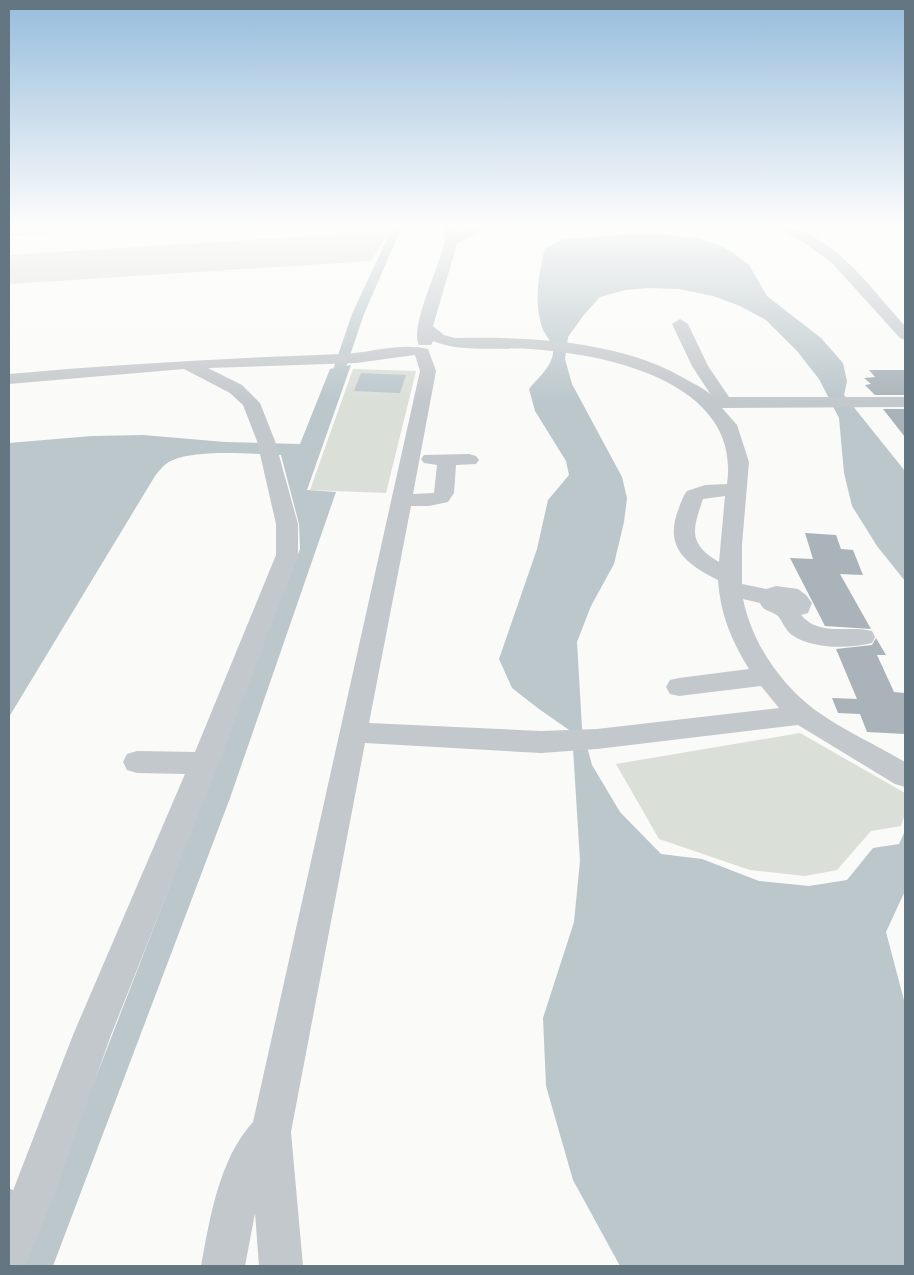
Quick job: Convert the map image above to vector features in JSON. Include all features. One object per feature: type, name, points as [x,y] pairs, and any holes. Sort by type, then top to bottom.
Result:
[{"type":"street","points":[[281,1266],[271,1132],[353,732],[403,500],[411,458],[425,349],[441,284]]},
{"type":"street","points":[[856,284],[905,335]]},
{"type":"street","points":[[680,324],[729,426],[739,462],[730,583],[732,609],[741,634],[768,676],[802,715],[904,775]]},
{"type":"street","points":[[383,356],[411,360],[425,349],[441,350],[458,343]]},
{"type":"street","points":[[9,379],[187,364],[322,360],[383,356],[458,343],[528,344],[571,348],[632,362],[668,376],[718,403],[905,402]]},
{"type":"street","points":[[236,390],[235,381],[241,374],[252,369],[286,361]]},
{"type":"street","points":[[13,1244],[92,1035],[205,763],[288,554],[286,524],[268,448],[251,403],[236,390],[187,364]]},
{"type":"street","points":[[668,376],[700,366]]},
{"type":"street","points":[[411,458],[469,460]]},
{"type":"street","points":[[403,500],[441,498],[444,493],[447,459]]},
{"type":"street","points":[[737,489],[705,491],[694,495],[683,529],[686,542],[697,557],[730,583],[779,604],[795,626],[815,636],[863,637]]},
{"type":"street","points":[[679,687],[768,676]]},
{"type":"street","points":[[353,732],[540,742],[597,739],[802,715]]},
{"type":"street","points":[[137,762],[205,763]]},
{"type":"street","points":[[223,1266],[247,1168],[258,1144],[271,1132]]},
{"type":"shaded area","points":[[760,284],[767,296],[821,338],[843,363],[847,381],[844,395],[905,471],[905,581],[877,546],[852,506],[844,473],[839,418],[819,379],[797,351],[766,320],[740,306],[713,296],[679,289],[649,288],[625,290],[600,297],[568,337],[565,359],[572,384],[622,477],[627,498],[624,522],[614,564],[591,606],[577,642],[582,728],[592,765],[620,812],[661,854],[702,859],[759,881],[809,886],[847,880],[873,848],[899,844],[905,831],[905,891],[886,932],[905,1004],[905,1266],[620,1266],[573,1180],[546,1086],[543,1018],[574,922],[580,861],[572,732],[512,688],[499,659],[537,549],[548,500],[569,475],[566,461],[535,411],[529,389],[548,367],[553,353],[552,344],[541,324],[538,305],[538,285]]},
{"type":"shaded area","points":[[351,365],[307,490],[336,492],[230,798],[53,1266],[22,1266],[33,1237],[9,1221],[9,1188],[45,1209],[300,549],[299,524],[281,455],[204,454],[176,459],[166,464],[155,476],[9,717],[9,443],[92,436],[143,435],[225,442],[300,444],[330,369]]},
{"type":"shaded area","points":[[353,369],[416,371],[386,493],[310,490]]},
{"type":"shaded area","points":[[361,373],[406,375],[400,393],[354,391]]},
{"type":"shaded area","points":[[800,733],[905,793],[905,814],[901,826],[871,831],[837,870],[805,876],[750,870],[659,839],[616,764]]},
{"type":"building","points":[[869,370],[905,370],[905,395],[875,395],[865,385],[871,384],[864,378],[875,377]]},
{"type":"building","points":[[883,409],[905,409],[905,437]]},
{"type":"building","points":[[805,533],[836,535],[841,549],[853,550],[863,575],[840,574],[871,629],[825,626],[790,558],[813,559]]},
{"type":"building","points":[[876,638],[886,655],[877,655],[894,692],[905,693],[905,734],[867,732],[860,714],[838,713],[832,698],[857,699],[836,649],[872,645]]},
{"type":"waterway","points":[[339,370],[358,314],[372,284]]}]
